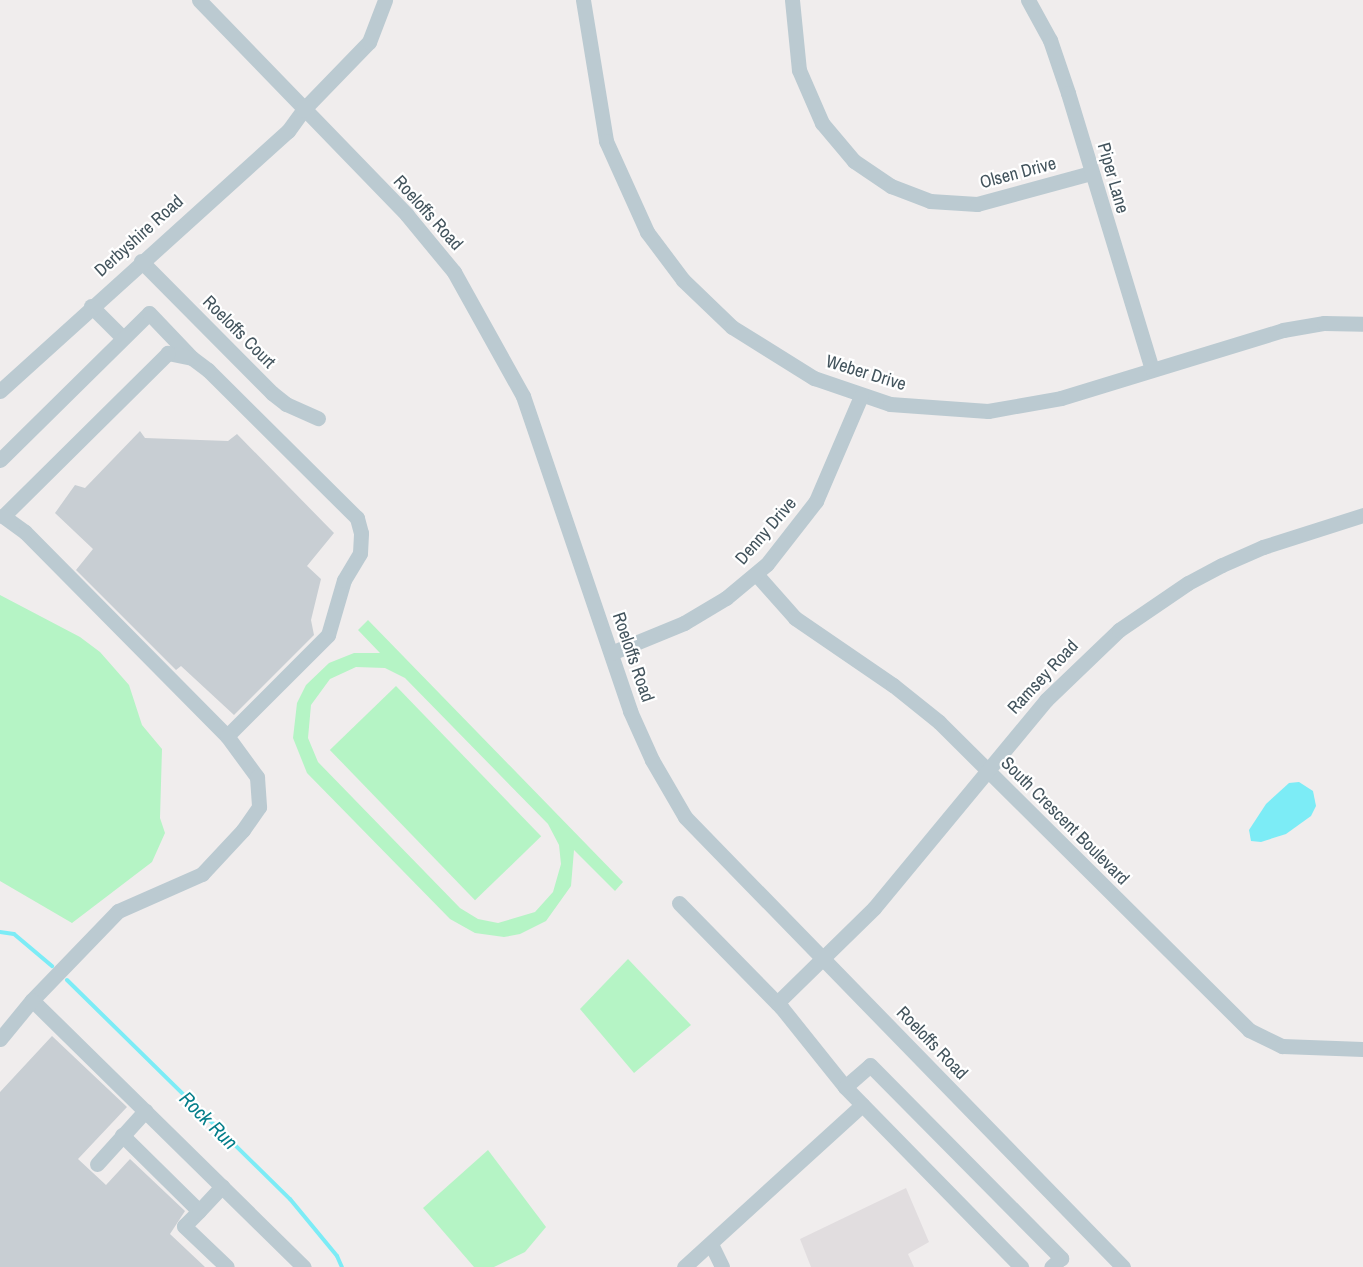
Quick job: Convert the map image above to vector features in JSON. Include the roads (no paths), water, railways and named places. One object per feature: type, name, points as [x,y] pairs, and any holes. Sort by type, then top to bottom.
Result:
[{"type":"street","name":"Roeloffs Road","points":[[199,0],[438,251],[503,357],[537,430],[640,736],[685,817],[1117,1265]]},
{"type":"street","points":[[303,110],[360,54],[380,21],[385,0]]},
{"type":"street","name":"Weber Drive","points":[[583,0],[606,141],[623,186],[659,250],[705,303],[747,338],[797,370],[861,396],[925,409],[988,411],[1061,398],[1303,325],[1363,324]]},
{"type":"street","name":"Olsen Drive","points":[[792,0],[800,70],[822,123],[854,161],[891,186],[930,201],[977,204],[1091,173]]},
{"type":"street","name":"Piper Lane","points":[[1028,0],[1050,40],[1152,370]]},
{"type":"street","name":"Derbyshire Road","points":[[1,387],[288,131],[303,110]]},
{"type":"street","name":"Roeloffs Court","points":[[141,261],[272,393],[286,404],[318,418]]},
{"type":"street","points":[[91,306],[123,338]]},
{"type":"street","points":[[0,460],[149,313],[192,358],[297,455],[357,518],[360,553],[344,580],[328,635],[227,736]]},
{"type":"street","points":[[0,1039],[32,1000],[118,911],[190,882],[243,830],[259,807],[257,777],[227,736],[25,532],[1,516],[168,353],[192,358]]},
{"type":"street","name":"Denny Drive","points":[[611,653],[684,623],[756,574],[816,501],[861,396]]},
{"type":"street","name":"Ramsey Road","points":[[777,1003],[824,961],[874,908],[988,771],[1092,652],[1152,605],[1188,583],[1263,547],[1363,515]]},
{"type":"street","name":"South Crescent Boulevard","points":[[756,574],[795,618],[917,703],[1249,1030],[1282,1046],[1363,1048]]},
{"type":"street","points":[[679,903],[777,1003],[845,1087],[1021,1267]]},
{"type":"street","points":[[32,1000],[304,1267]]},
{"type":"street","points":[[845,1087],[870,1065],[1060,1258],[1051,1267]]},
{"type":"street","points":[[684,1267],[862,1105]]},
{"type":"street","points":[[97,1164],[145,1111]]},
{"type":"street","points":[[122,1136],[199,1211]]},
{"type":"street","points":[[222,1186],[184,1226],[227,1267]]},
{"type":"street","points":[[711,1244],[722,1267]]},
{"type":"water","points":[[1299,782],[1313,791],[1316,806],[1311,816],[1286,834],[1261,842],[1251,841],[1249,830],[1266,804],[1289,783]]},
{"type":"waterway","name":"Rock Run","points":[[0,932],[14,934],[52,966]]},
{"type":"waterway","name":"Rock Run","points":[[67,980],[290,1199],[337,1256],[342,1267]]}]
